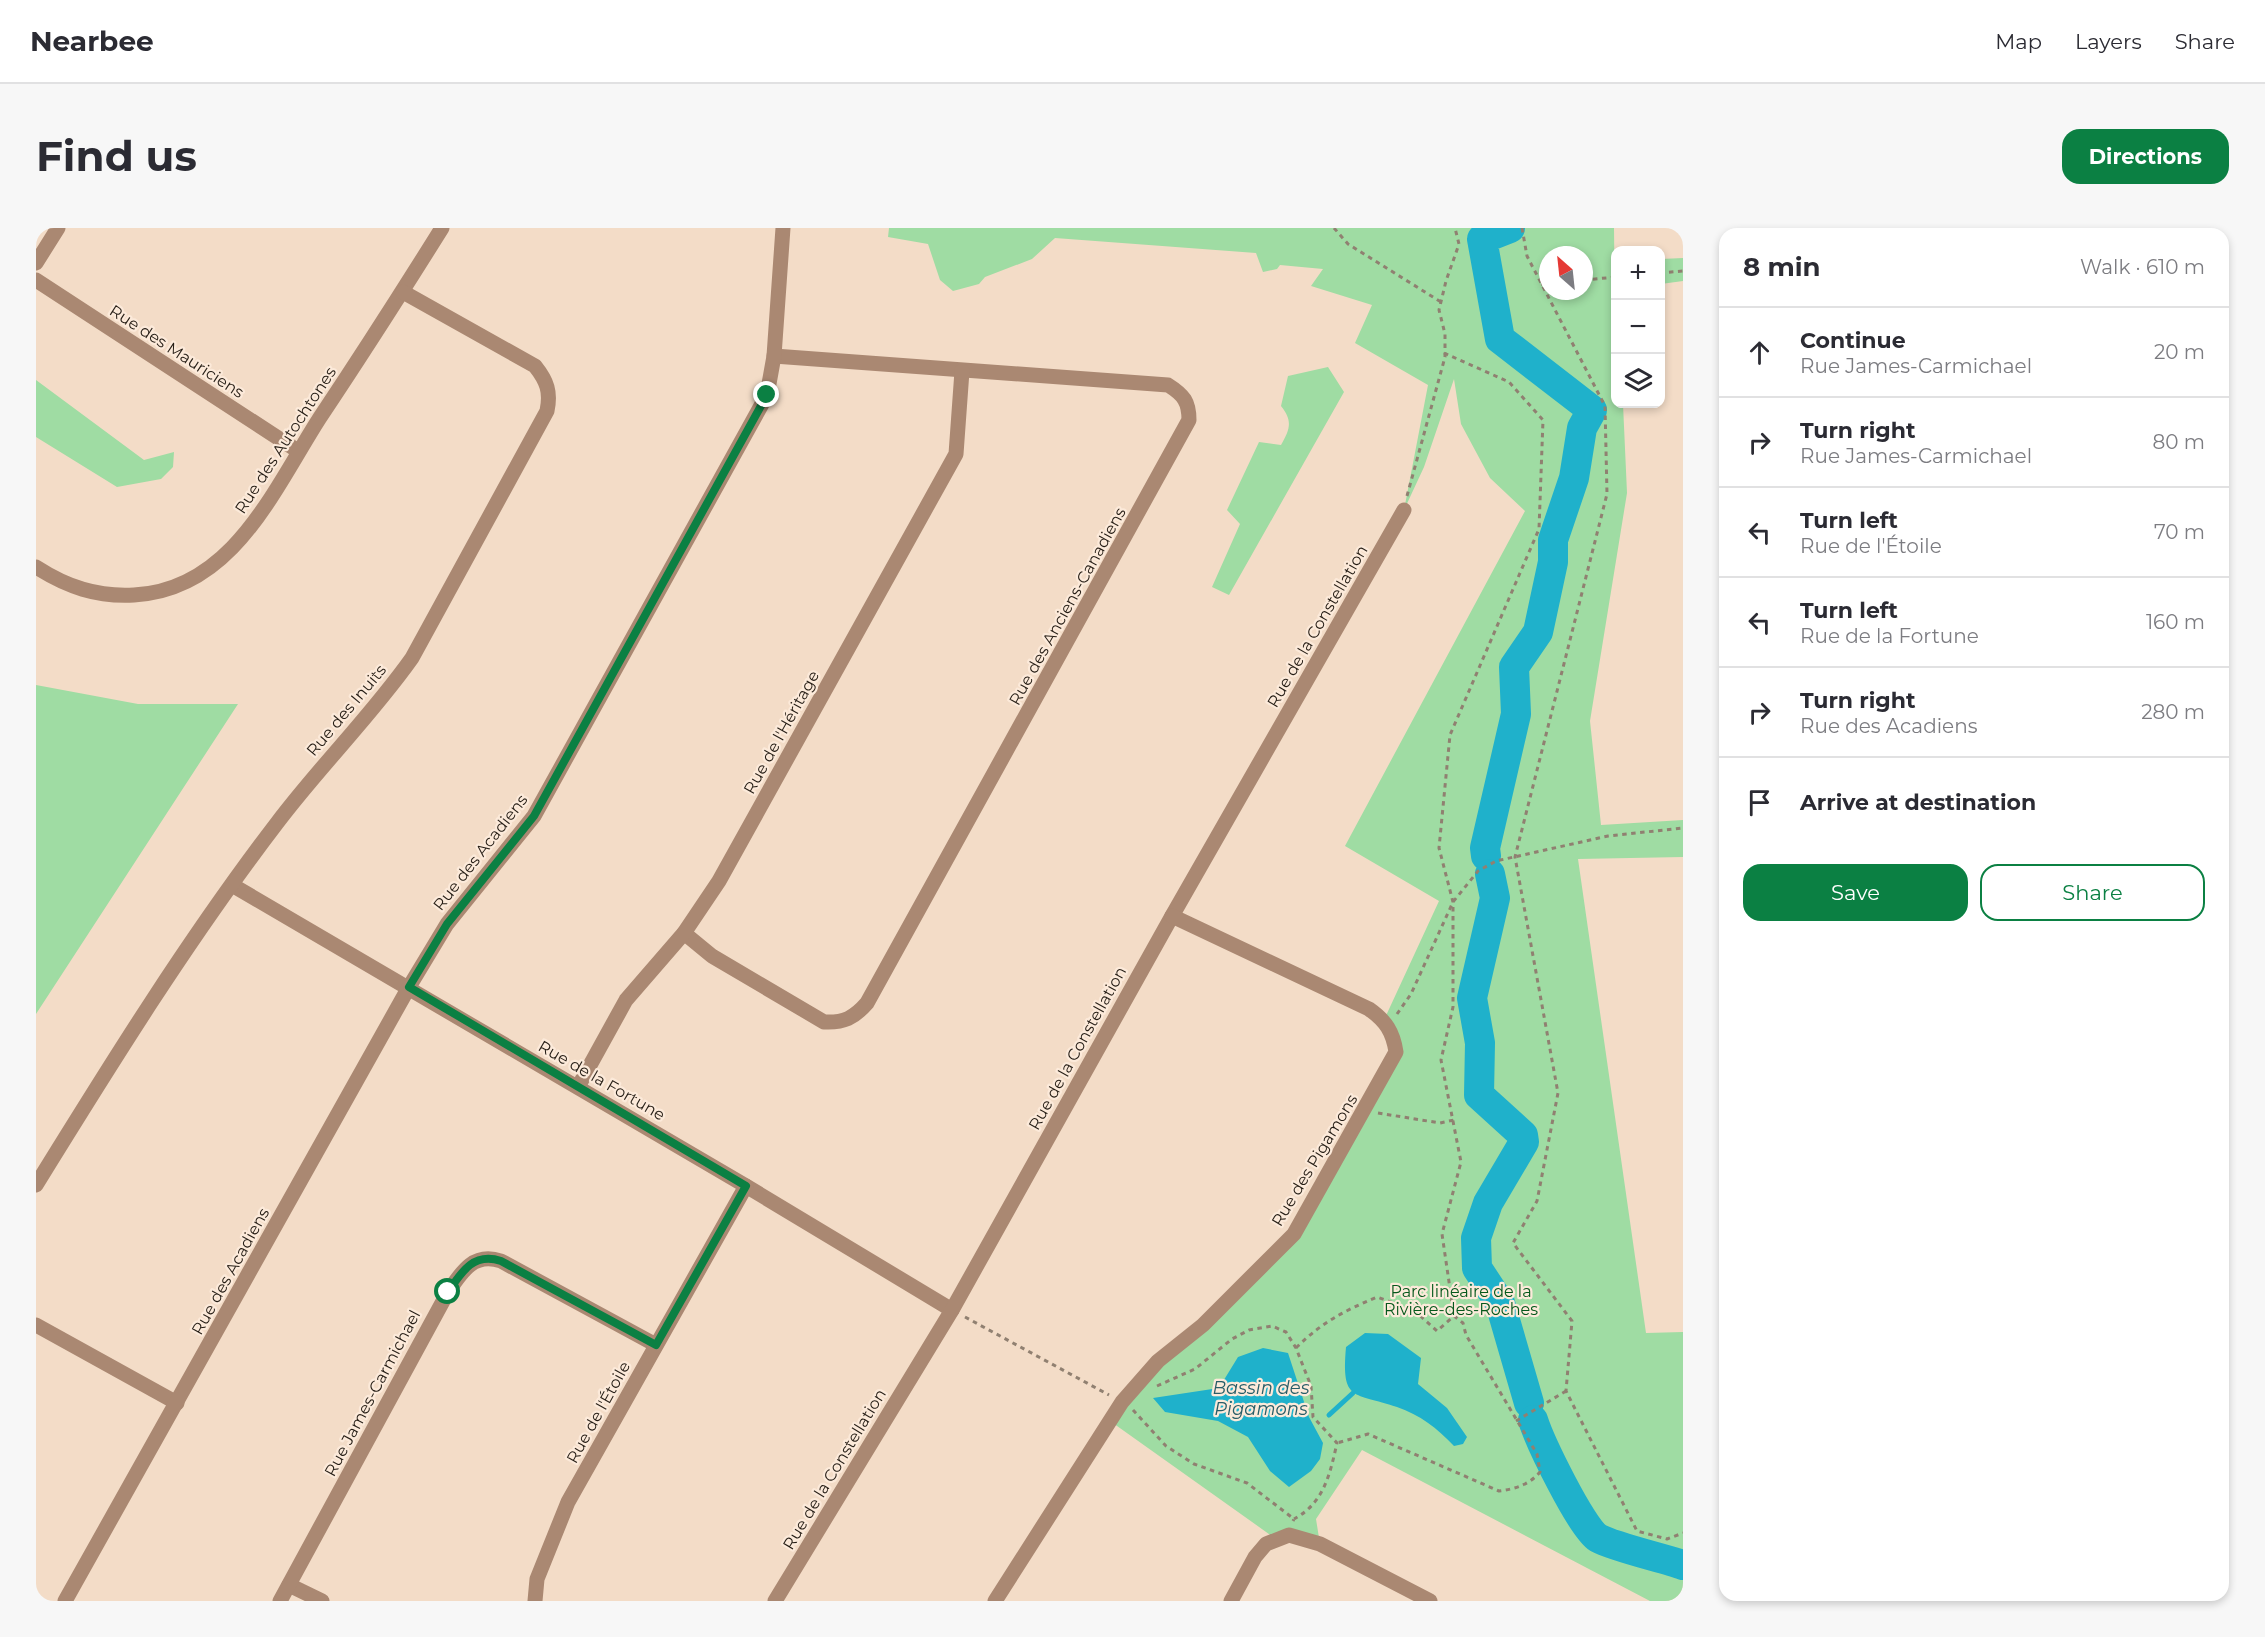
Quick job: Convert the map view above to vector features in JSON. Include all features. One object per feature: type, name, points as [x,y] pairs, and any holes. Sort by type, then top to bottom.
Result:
[{"type":"street","points":[[36,263],[58,228]]},
{"type":"street","name":"Rue des Autochtones","points":[[36,567],[81,591],[118,596],[150,594],[182,586],[216,565],[258,519],[298,451],[403,292],[442,228]]},
{"type":"street","name":"Rue des Acadiens","points":[[65,1601],[409,987],[447,924],[534,816],[767,395],[774,356],[783,228]]},
{"type":"street","name":"Rue des Mauriciens","points":[[36,280],[298,451]]},
{"type":"street","name":"Rue des Inuits","points":[[36,1185],[130,1032],[232,885],[308,783],[393,684],[412,658],[547,411],[550,396],[545,379],[534,366],[403,292]]},
{"type":"street","name":"Rue des Anciens-Canadiens","points":[[684,933],[712,956],[824,1022],[841,1023],[856,1016],[867,1003],[1189,420],[1189,405],[1180,392],[1168,385],[774,356]]},
{"type":"street","name":"Rue de l'Héritage","points":[[578,1087],[626,1000],[684,933],[719,881],[956,453],[963,371]]},
{"type":"street","name":"Rue de la Constellation","points":[[776,1601],[952,1310],[1172,916],[1404,510]]},
{"type":"street","name":"Rue de la Fortune","points":[[232,885],[409,987],[952,1310]]},
{"type":"street","points":[[1172,916],[1369,1009],[1384,1020],[1388,1026]]},
{"type":"street","name":"Rue des Pigamons","points":[[994,1601],[1122,1402],[1158,1361],[1203,1325],[1294,1234],[1396,1052],[1394,1037],[1388,1026]]},
{"type":"street","name":"Rue de l'Étoile","points":[[535,1601],[537,1579],[568,1502],[746,1186]]},
{"type":"street","name":"Rue James-Carmichael","points":[[280,1601],[448,1292],[459,1275],[473,1262],[487,1257],[501,1261],[656,1345]]},
{"type":"street","points":[[36,1325],[177,1403]]},
{"type":"street","points":[[1231,1601],[1255,1557],[1266,1544],[1289,1535],[1320,1544],[1430,1601]]},
{"type":"street","points":[[289,1585],[322,1601]]},
{"type":"path","points":[[1334,228],[1348,244],[1441,302]]},
{"type":"path","points":[[1404,510],[1444,353],[1444,334],[1439,310],[1459,244],[1455,228]]},
{"type":"path","points":[[1522,228],[1527,256],[1539,280]]},
{"type":"path","points":[[1665,273],[1683,271]]},
{"type":"path","points":[[1593,279],[1611,277]]},
{"type":"path","points":[[1549,300],[1605,406],[1607,494],[1515,857],[1558,1093],[1537,1201],[1513,1243],[1572,1321],[1566,1391],[1637,1531],[1667,1539],[1683,1533]]},
{"type":"path","points":[[1337,1443],[1368,1434],[1499,1491],[1534,1480],[1540,1472],[1537,1454],[1466,1335],[1463,1323],[1454,1316],[1442,1234],[1461,1162],[1441,1060],[1454,1007],[1453,902],[1439,848],[1450,735],[1539,529],[1543,420],[1509,382],[1444,353]]},
{"type":"path","points":[[1388,1026],[1412,994],[1453,902],[1478,871],[1496,861],[1608,836],[1683,828]]},
{"type":"path","points":[[1364,1111],[1440,1123],[1454,1120]]},
{"type":"path","points":[[1296,1348],[1317,1327],[1343,1312],[1377,1298],[1416,1311],[1437,1331],[1454,1316]]},
{"type":"path","points":[[952,1310],[1122,1402],[1139,1414],[1166,1446],[1194,1464],[1247,1483],[1294,1519]]},
{"type":"path","points":[[1139,1383],[1150,1388],[1174,1379],[1195,1369],[1232,1339],[1250,1330],[1272,1326],[1286,1332],[1296,1348],[1306,1366],[1311,1386],[1313,1418],[1337,1443]]},
{"type":"path","points":[[1516,1421],[1566,1391]]},
{"type":"path","points":[[1289,1535],[1294,1519],[1309,1511],[1328,1482],[1337,1443]]},
{"type":"green space","name":"Parc linéaire de la Rivière-des-Roches","points":[[889,228],[1614,228],[1614,246],[1611,246],[1611,408],[1623,408],[1627,493],[1590,721],[1601,825],[1683,820],[1683,857],[1578,859],[1646,1333],[1683,1332],[1683,1601],[1650,1601],[1362,1450],[1316,1519],[1320,1544],[1276,1539],[1110,1421],[1122,1402],[1294,1234],[1391,1065],[1384,1020],[1439,901],[1345,846],[1525,511],[1490,478],[1461,424],[1454,379],[1424,467],[1404,510],[1428,385],[1355,343],[1372,305],[1311,286],[1323,269],[1280,265],[1277,269],[1263,272],[1256,253],[1055,238],[1032,259],[985,277],[979,284],[953,291],[940,280],[928,244],[888,237]]},
{"type":"green space","points":[[1683,258],[1683,281],[1665,283],[1665,259]]},
{"type":"green space","points":[[1328,367],[1344,392],[1229,595],[1212,587],[1240,524],[1227,510],[1259,442],[1281,445],[1286,434],[1289,421],[1281,406],[1288,376]]},
{"type":"green space","points":[[36,380],[144,460],[174,452],[173,467],[161,479],[117,487],[36,437]]},
{"type":"green space","points":[[36,685],[138,704],[238,704],[36,1014]]},
{"type":"water","points":[[1365,1333],[1388,1334],[1421,1358],[1418,1384],[1447,1408],[1467,1437],[1463,1444],[1454,1446],[1421,1418],[1397,1407],[1361,1396],[1349,1387],[1345,1365],[1346,1347]]},
{"type":"water","name":"Bassin des Pigamons","points":[[1263,1348],[1288,1353],[1309,1417],[1323,1443],[1320,1459],[1311,1471],[1289,1487],[1270,1471],[1248,1437],[1218,1421],[1165,1412],[1153,1398],[1219,1388],[1238,1357]]},
{"type":"waterway","points":[[1486,856],[1485,848],[1516,714],[1514,667],[1538,632],[1553,562],[1553,540],[1574,478],[1582,428],[1592,410],[1500,339],[1482,239],[1510,228]]},
{"type":"waterway","points":[[1490,874],[1495,898],[1472,998],[1480,1043],[1479,1095],[1523,1135],[1524,1142],[1488,1203],[1476,1238],[1477,1268],[1500,1303],[1529,1403]]},
{"type":"waterway","points":[[1329,1415],[1353,1393]]},
{"type":"waterway","points":[[1533,1420],[1572,1502],[1598,1538],[1683,1565]]},
{"type":"route","points":[[448,1292],[459,1275],[473,1262],[487,1257],[501,1261],[656,1345],[746,1186],[409,987],[447,924],[534,816],[767,395]]}]
